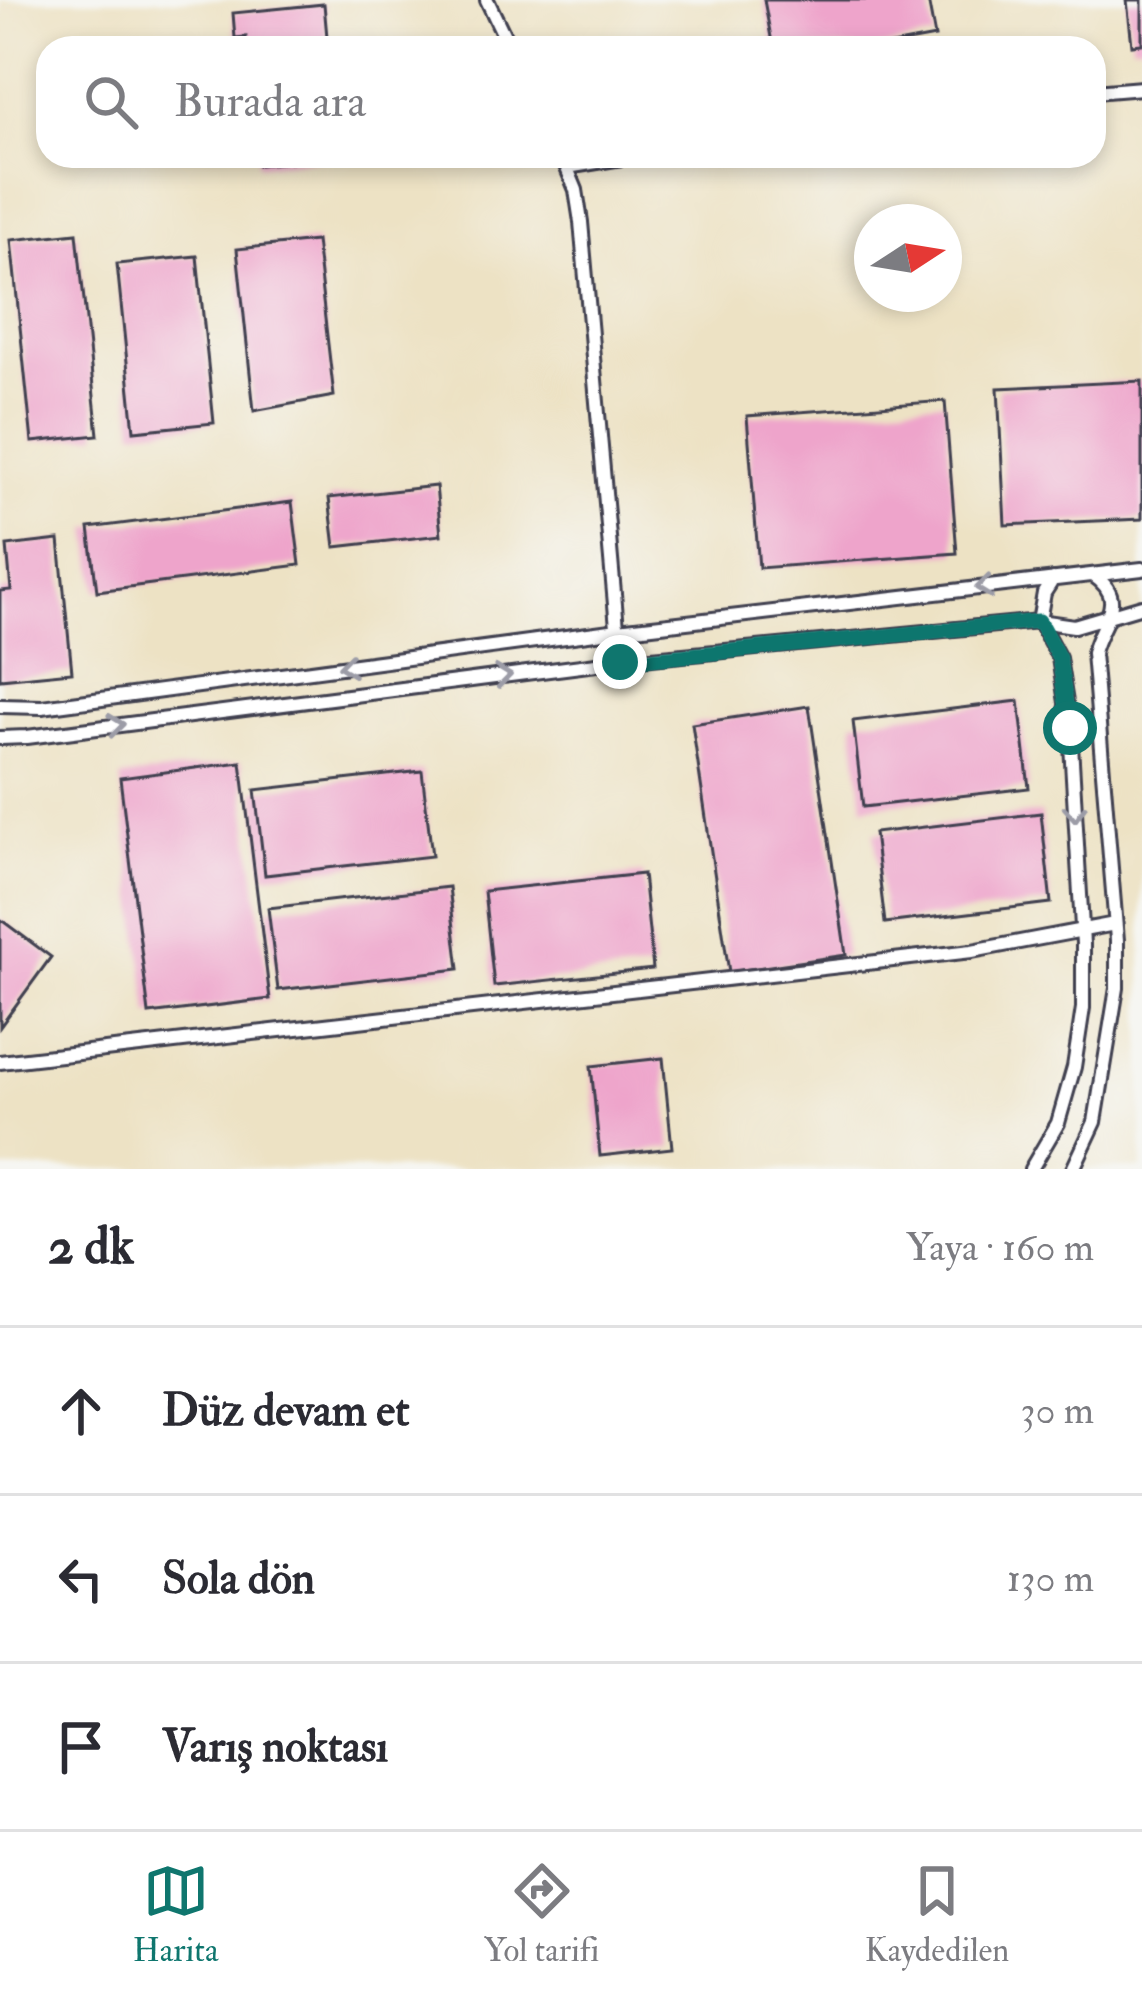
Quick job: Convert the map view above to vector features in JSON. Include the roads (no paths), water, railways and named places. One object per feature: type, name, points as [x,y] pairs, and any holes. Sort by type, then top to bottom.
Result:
[{"type":"lane","points":[[487,0],[504,36]]},
{"type":"lane","points":[[1106,91],[1142,88]]},
{"type":"lane","points":[[567,168],[581,222],[620,662]]},
{"type":"lane","points":[[0,706],[42,707],[618,631],[1142,569]]},
{"type":"lane","points":[[1073,1169],[1095,1122],[1118,988],[1093,653],[1097,636],[1111,615],[1108,588],[1093,575]]},
{"type":"lane","points":[[1031,1169],[1058,1123],[1074,1067],[1083,1008],[1070,728],[1059,658],[1039,621],[1044,593],[1053,579]]},
{"type":"lane","points":[[0,738],[620,662],[1039,621],[1074,626],[1142,606]]},
{"type":"lane","points":[[0,1062],[972,951],[1115,924]]}]
